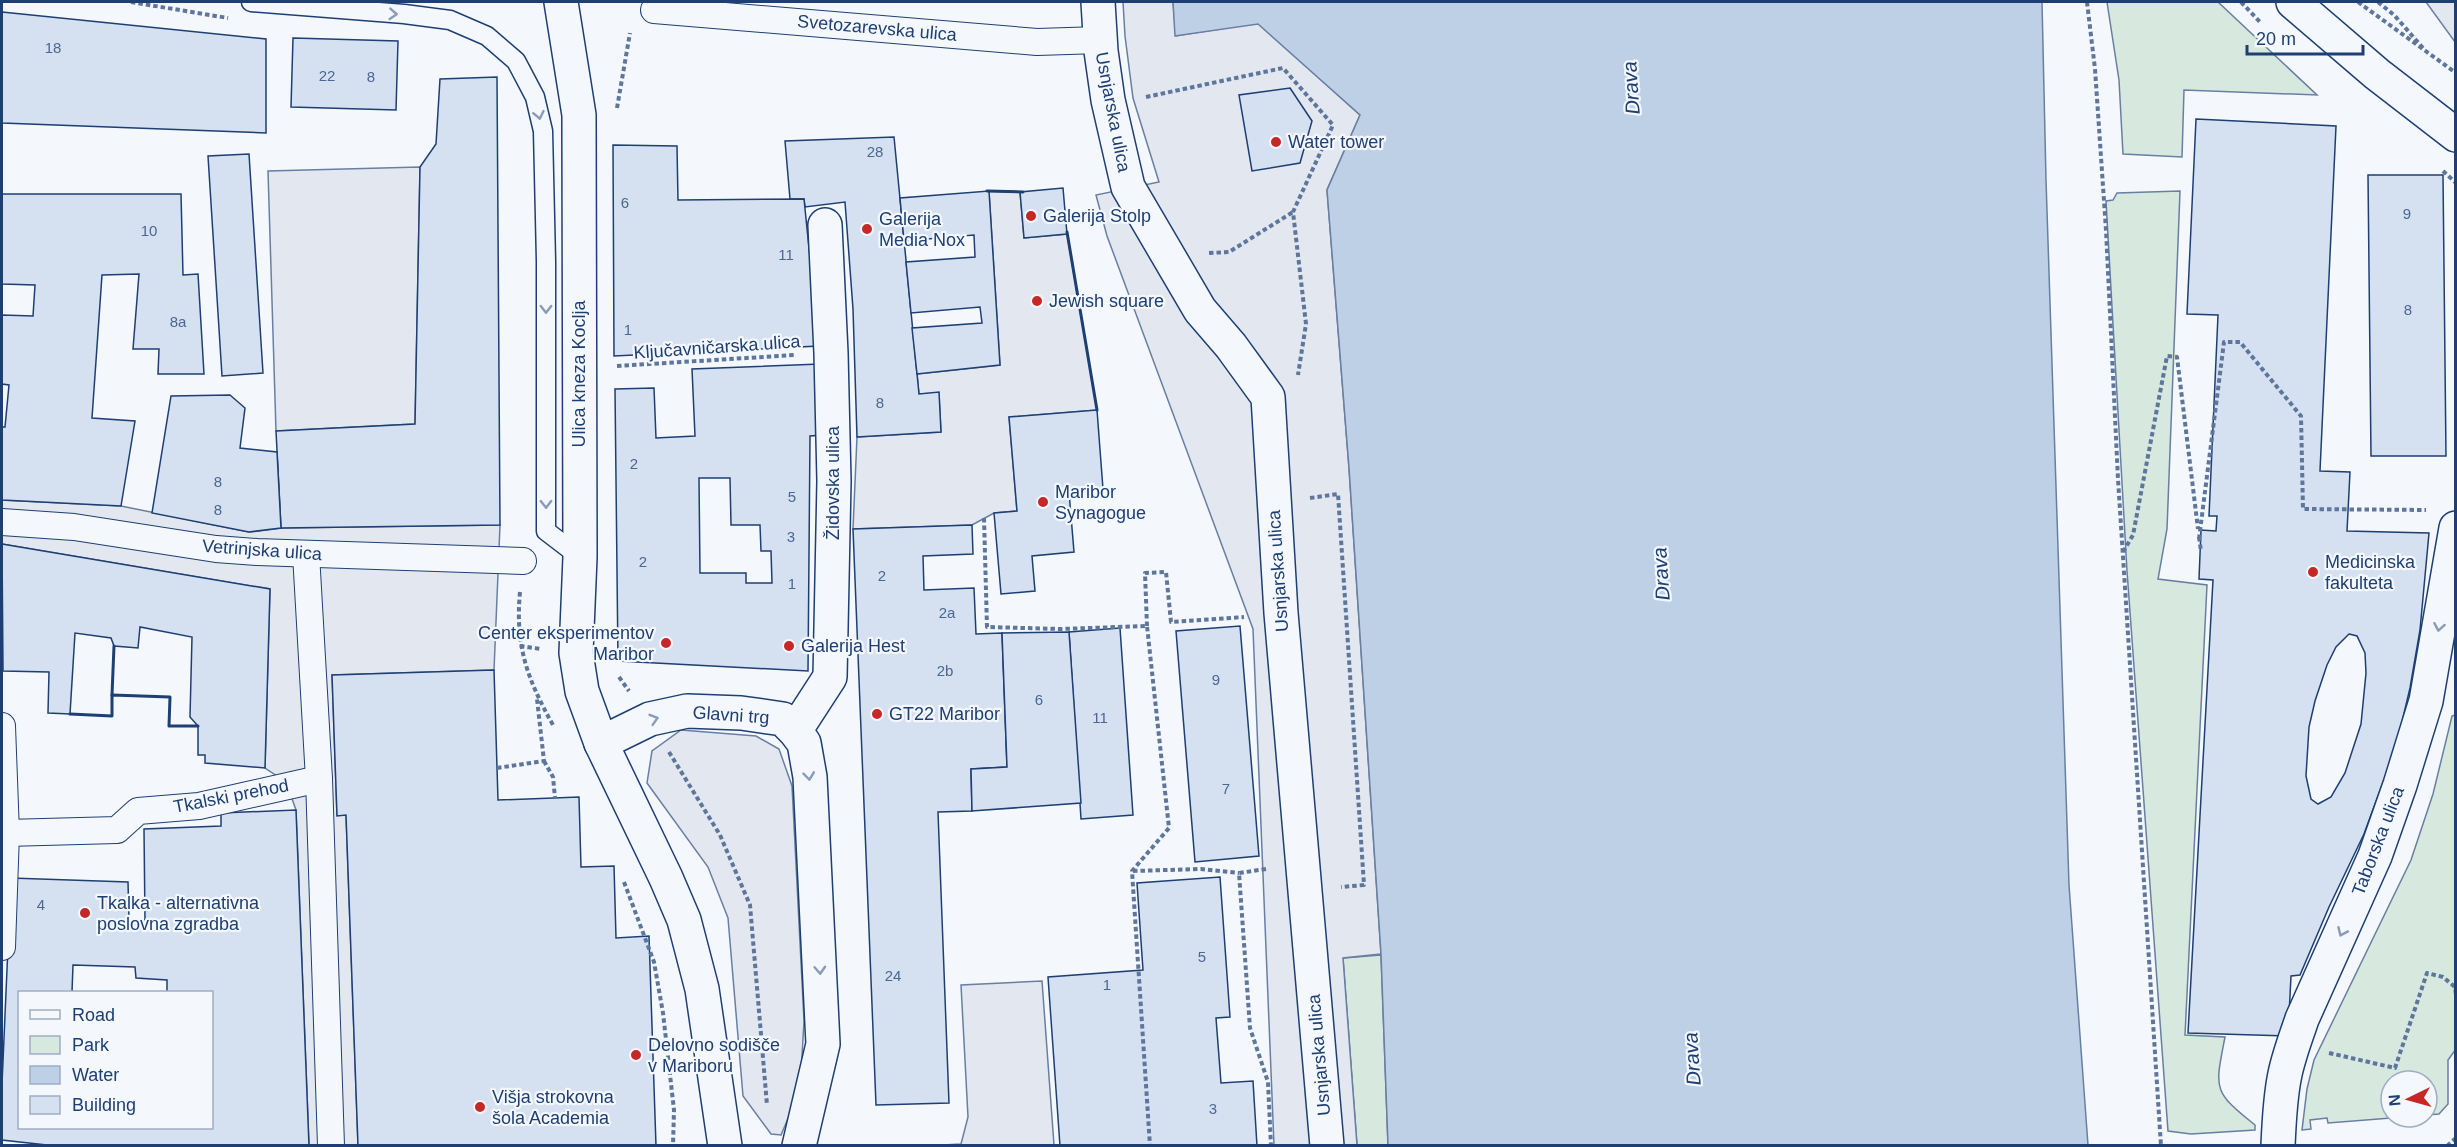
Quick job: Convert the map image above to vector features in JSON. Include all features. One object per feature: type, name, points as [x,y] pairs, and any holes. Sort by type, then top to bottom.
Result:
[{"type":"street","name":"Ulica kneza Koclja","points":[[561,2],[579,115],[580,557],[576,653],[582,691],[601,743]]},
{"type":"street","name":"Usnjarska ulica","points":[[1098,2],[1100,40],[1108,100],[1128,187],[1200,310],[1231,346],[1268,397],[1281,613],[1327,1146]]},
{"type":"street","points":[[2293,2],[2377,74],[2456,135]]},
{"type":"street","name":"Svetozarevska ulica","points":[[654,10],[1037,42],[1100,40]]},
{"type":"street","name":"Židovska ulica","points":[[795,731],[830,677],[834,482],[825,225]]},
{"type":"street","name":"Taborska ulica","points":[[2278,1146],[2280,1101],[2285,1073],[2302,1019],[2375,856],[2426,701],[2445,519]]},
{"type":"street","name":"Vetrinjska ulica","points":[[2,522],[74,527],[216,549],[523,561]]},
{"type":"street","points":[[306,554],[319,779],[332,1146]]},
{"type":"street","name":"Glavni trg","points":[[601,743],[650,719],[687,711],[741,713],[783,719],[804,743],[810,777],[823,1044],[799,1146]]},
{"type":"street","points":[[2,726],[6,833],[2,947]]},
{"type":"street","points":[[601,743],[684,920],[702,989],[725,1146]]},
{"type":"street","name":"Tkalski prehod","points":[[6,833],[117,830],[138,812],[199,806],[319,779]]},
{"type":"lane","points":[[251,2],[404,14],[450,20],[487,36],[516,61],[535,96],[543,131],[546,261],[546,531],[580,557]]},
{"type":"path","points":[[131,2],[236,20]]},
{"type":"path","points":[[2087,2],[2095,69],[2105,219],[2123,553],[2161,1146]]},
{"type":"path","points":[[2358,2],[2456,72]]},
{"type":"path","points":[[2378,2],[2394,15],[2430,55]]},
{"type":"path","points":[[616,110],[631,31]]},
{"type":"path","points":[[1146,97],[1283,68],[1333,125],[1293,212],[1306,324],[1297,378],[1268,397]]},
{"type":"path","points":[[1229,252],[1293,212]]},
{"type":"path","points":[[2199,539],[2224,342],[2241,342],[2301,416],[2303,509],[2445,519]]},
{"type":"path","name":"Ključavničarska ulica","points":[[605,367],[831,353]]},
{"type":"path","points":[[2123,553],[2133,535],[2167,356],[2177,357],[2200,551]]},
{"type":"path","points":[[1132,871],[1202,869],[1303,877],[1364,885],[1338,495]]},
{"type":"path","points":[[984,518],[987,627],[1147,626]]},
{"type":"path","points":[[1149,1146],[1132,871],[1169,828],[1147,626],[1145,573],[1166,572],[1171,622],[1281,613]]},
{"type":"path","points":[[615,667],[618,676],[650,719],[720,835],[750,905],[766,1105]]},
{"type":"path","points":[[537,696],[544,761],[553,777],[555,798]]},
{"type":"path","points":[[497,768],[544,761]]},
{"type":"path","points":[[1239,873],[1250,1028],[1268,1082],[1271,1146]]},
{"type":"path","points":[[2294,1045],[2395,1068],[2427,973],[2443,977],[2456,987],[2456,995]]},
{"type":"path","points":[[673,1146],[674,1110]]},
{"type":"path","points":[[2447,1146],[2456,1138]]},
{"type":"green space","points":[[2107,2],[2218,2],[2317,95],[2184,90],[2182,157],[2123,154],[2119,80]]},
{"type":"green space","points":[[2180,191],[2167,529],[2158,579],[2207,585],[2185,1035],[2225,1037],[2219,1068],[2220,1088],[2231,1104],[2255,1125],[2255,1130],[2191,1134],[2168,1131],[2127,571],[2106,201],[2113,200],[2117,193]]},
{"type":"green space","points":[[2455,715],[2456,1049],[2448,1060],[2448,1104],[2439,1114],[2439,1069],[2379,1069],[2379,1119],[2328,1123],[2327,1118],[2310,1120],[2311,1129],[2302,1130],[2307,1089],[2314,1060],[2411,860],[2433,794],[2452,716]]},
{"type":"green space","points":[[1381,955],[1388,1145],[1357,1145],[1343,958]]},
{"type":"shaded area","points":[[1123,2],[1173,2],[1176,36],[1258,23],[1360,115],[1327,190],[1349,468],[1381,954],[1343,958],[1357,1145],[1274,1145],[1253,629],[1107,236],[1096,195],[1159,182],[1133,98]]},
{"type":"shaded area","points":[[2426,2],[2455,2],[2455,42]]},
{"type":"shaded area","points":[[420,167],[415,424],[276,431],[268,171]]},
{"type":"shaded area","name":"Jewish square","points":[[989,191],[1020,192],[1024,238],[1067,234],[1097,410],[1009,417],[1017,511],[994,513],[972,525],[853,529],[857,437],[941,432],[939,393],[919,394],[917,374],[1000,365]]},
{"type":"shaded area","points":[[2,500],[121,506],[249,532],[281,528],[500,525],[494,670],[332,675],[337,815],[346,815],[358,1145],[309,1145],[296,810],[286,782],[265,768],[270,589],[2,544]]},
{"type":"shaded area","points":[[681,730],[756,736],[779,749],[792,786],[804,1021],[800,1090],[781,1135],[771,1134],[743,1096],[728,918],[708,867],[647,783],[652,751]]},
{"type":"shaded area","points":[[1042,981],[1054,1145],[943,1145],[961,1144],[968,1117],[961,985]]},
{"type":"water","name":"Drava","points":[[1173,2],[2042,2],[2069,885],[2088,1145],[1388,1145],[1381,954],[1349,468],[1327,190],[1360,115],[1258,24],[1175,36]]},
{"type":"building","points":[[2,12],[266,39],[266,133],[2,123]]},
{"type":"building","points":[[293,38],[398,41],[396,110],[291,107]]},
{"type":"building","points":[[497,77],[500,525],[281,528],[276,431],[415,424],[420,167],[436,144],[440,79]]},
{"type":"building","name":"Water tower","points":[[1290,88],[1312,121],[1300,163],[1252,171],[1239,95]]},
{"type":"building","name":"Medicinska fakulteta","points":[[2196,119],[2336,126],[2320,471],[2350,472],[2347,531],[2429,533],[2420,630],[2410,688],[2396,747],[2364,834],[2300,975],[2291,976],[2288,1036],[2188,1033],[2213,580],[2199,579],[2201,530],[2216,531],[2217,516],[2209,516],[2218,315],[2187,314]],"holes":[[[2349,634],[2357,636],[2365,653],[2366,673],[2361,724],[2345,773],[2331,797],[2318,804],[2311,799],[2306,776],[2309,727],[2315,701],[2327,665],[2336,647]]]},
{"type":"building","points":[[894,137],[919,394],[939,392],[941,432],[857,437],[853,309],[845,202],[805,207],[804,199],[790,199],[785,141]]},
{"type":"building","points":[[613,145],[677,146],[678,200],[804,199],[819,346],[614,356]]},
{"type":"building","points":[[249,154],[263,373],[222,376],[208,156]]},
{"type":"building","points":[[2368,175],[2443,175],[2446,456],[2371,456]]},
{"type":"building","points":[[1063,188],[1067,234],[1024,238],[1020,192]]},
{"type":"building","points":[[989,191],[1000,365],[917,374],[912,328],[982,323],[980,307],[911,313],[906,262],[975,257],[974,235],[904,241],[900,198]]},
{"type":"building","points":[[2,194],[181,194],[183,275],[198,274],[204,374],[158,374],[159,349],[133,349],[139,274],[102,275],[92,418],[135,421],[121,506],[2,500],[2,427],[5,427],[9,385],[2,384],[2,315],[33,316],[35,285],[2,284]]},
{"type":"building","points":[[820,364],[823,435],[810,436],[808,671],[618,661],[615,389],[654,388],[656,438],[695,436],[692,369]],"holes":[[[699,478],[730,478],[731,525],[760,525],[761,551],[771,551],[772,583],[746,583],[746,573],[700,573]]]},
{"type":"building","points":[[230,395],[245,408],[240,448],[277,452],[281,528],[249,532],[152,513],[171,396]]},
{"type":"building","name":"Maribor Synagogue","points":[[1097,410],[1103,489],[1069,492],[1074,552],[1032,556],[1035,591],[1001,594],[994,513],[1017,511],[1009,417]]},
{"type":"building","points":[[972,525],[973,554],[923,556],[924,590],[974,588],[976,634],[1002,633],[1007,767],[971,769],[972,811],[938,812],[949,1103],[876,1105],[853,529]]},
{"type":"building","points":[[2,544],[270,589],[265,768],[205,763],[205,755],[198,755],[198,726],[190,717],[192,637],[140,627],[138,648],[114,646],[111,638],[75,633],[70,714],[48,713],[49,672],[3,671]]},
{"type":"building","points":[[1240,626],[1259,856],[1195,862],[1176,631]]},
{"type":"building","points":[[1120,628],[1133,815],[1081,819],[1069,632]]},
{"type":"building","points":[[1069,632],[1081,803],[972,811],[971,769],[1007,767],[1002,633]]},
{"type":"building","points":[[494,670],[498,800],[579,797],[581,867],[614,866],[616,938],[649,936],[656,1146],[358,1146],[346,815],[337,816],[332,675]]},
{"type":"building","points":[[296,810],[309,1146],[56,1146],[2,1140],[2,1084],[11,878],[128,882],[129,920],[145,920],[144,829],[221,826],[221,813]]},
{"type":"building","points":[[1220,877],[1230,1017],[1216,1018],[1221,1083],[1253,1081],[1257,1146],[1060,1146],[1048,977],[1143,970],[1137,883]]},
{"type":"wall","points":[[987,191],[1023,192]]},
{"type":"wall","points":[[1067,232],[1097,410]]},
{"type":"wall","points":[[112,695],[114,646]]},
{"type":"wall","points":[[70,714],[112,716],[112,695],[170,697],[169,726],[198,726]]},
{"type":"place","name":"Water tower","points":[[1276,142]]},
{"type":"place","name":"Galerija Stolp","points":[[1031,216]]},
{"type":"place","name":"Galerija Media Nox","points":[[867,229]]},
{"type":"place","name":"Jewish square","points":[[1037,301]]},
{"type":"place","name":"Maribor Synagogue","points":[[1043,502]]},
{"type":"place","name":"Medicinska fakulteta","points":[[2313,572]]},
{"type":"place","name":"Center eksperimentov Maribor","points":[[666,643]]},
{"type":"place","name":"Galerija Hest","points":[[789,646]]},
{"type":"place","name":"GT22 Maribor","points":[[877,714]]},
{"type":"place","name":"Tkalka - alternativna poslovna zgradba","points":[[85,913]]},
{"type":"place","name":"Delovno sodišče v Mariboru","points":[[636,1055]]},
{"type":"place","name":"Višja strokovna šola Academia","points":[[480,1107]]}]
